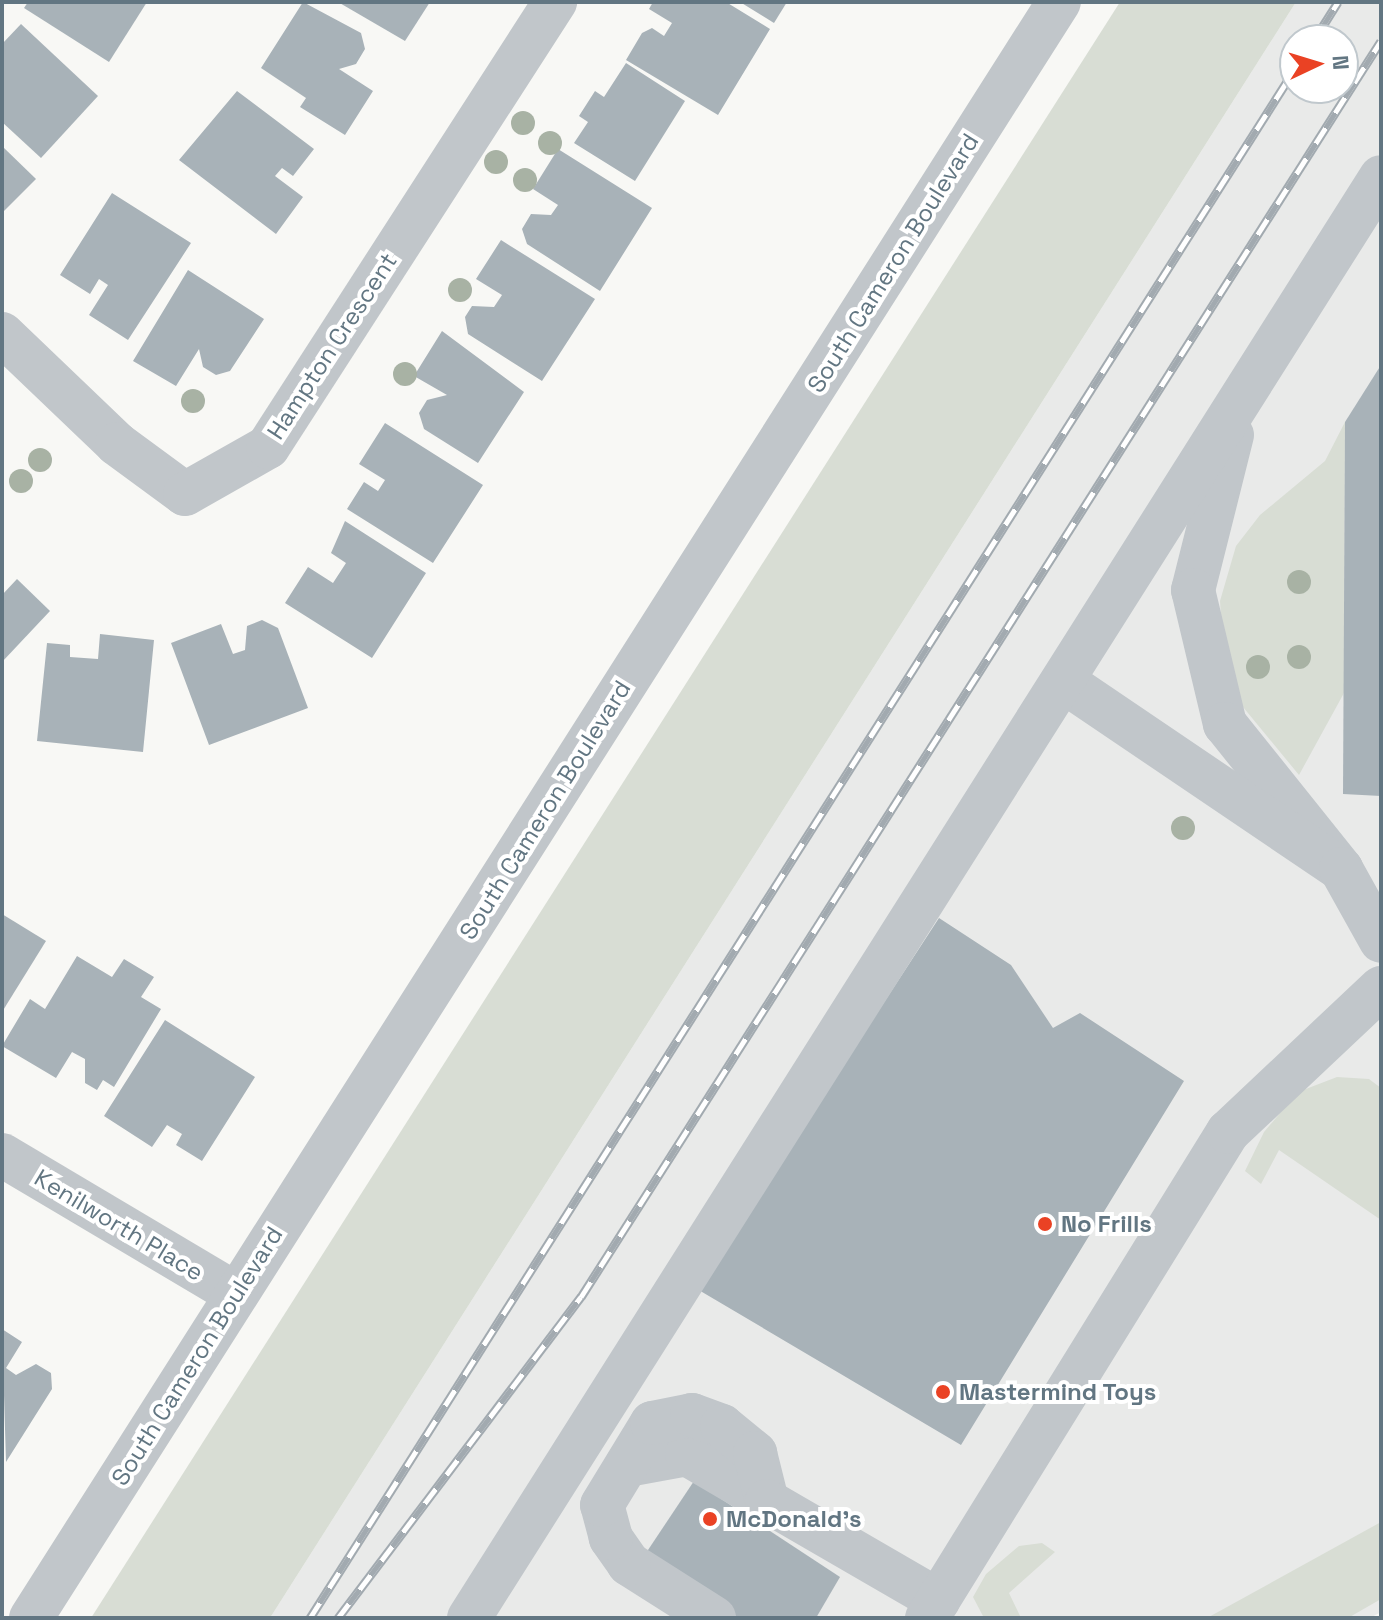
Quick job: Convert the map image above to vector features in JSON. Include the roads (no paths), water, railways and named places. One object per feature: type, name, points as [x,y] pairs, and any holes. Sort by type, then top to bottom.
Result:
[{"type":"street","name":"Hampton Crescent","points":[[2,334],[117,444],[185,494],[268,447],[555,2]]},
{"type":"street","name":"South Cameron Boulevard","points":[[31,1618],[1059,2]]},
{"type":"street","points":[[469,1618],[1381,177]]},
{"type":"street","points":[[1241,398],[1193,590],[1225,724],[1341,869],[1381,941]]},
{"type":"street","points":[[1063,681],[1341,869]]},
{"type":"street","points":[[714,1618],[629,1564],[611,1538],[602,1505],[652,1423],[692,1415],[722,1426],[755,1453],[767,1501],[944,1606],[1228,1132],[1381,988]]},
{"type":"street","name":"Kenilworth Place","points":[[2,1155],[236,1294]]},
{"type":"railway","points":[[1324,24],[1338,2]]},
{"type":"railway","points":[[338,1618],[581,1297],[1381,41]]},
{"type":"railway","points":[[310,1618],[1279,94]]},
{"type":"place","name":"No Frills","points":[[1045,1224]]},
{"type":"place","name":"Mastermind Toys","points":[[943,1392]]},
{"type":"place","name":"McDonald's","points":[[710,1519]]}]
